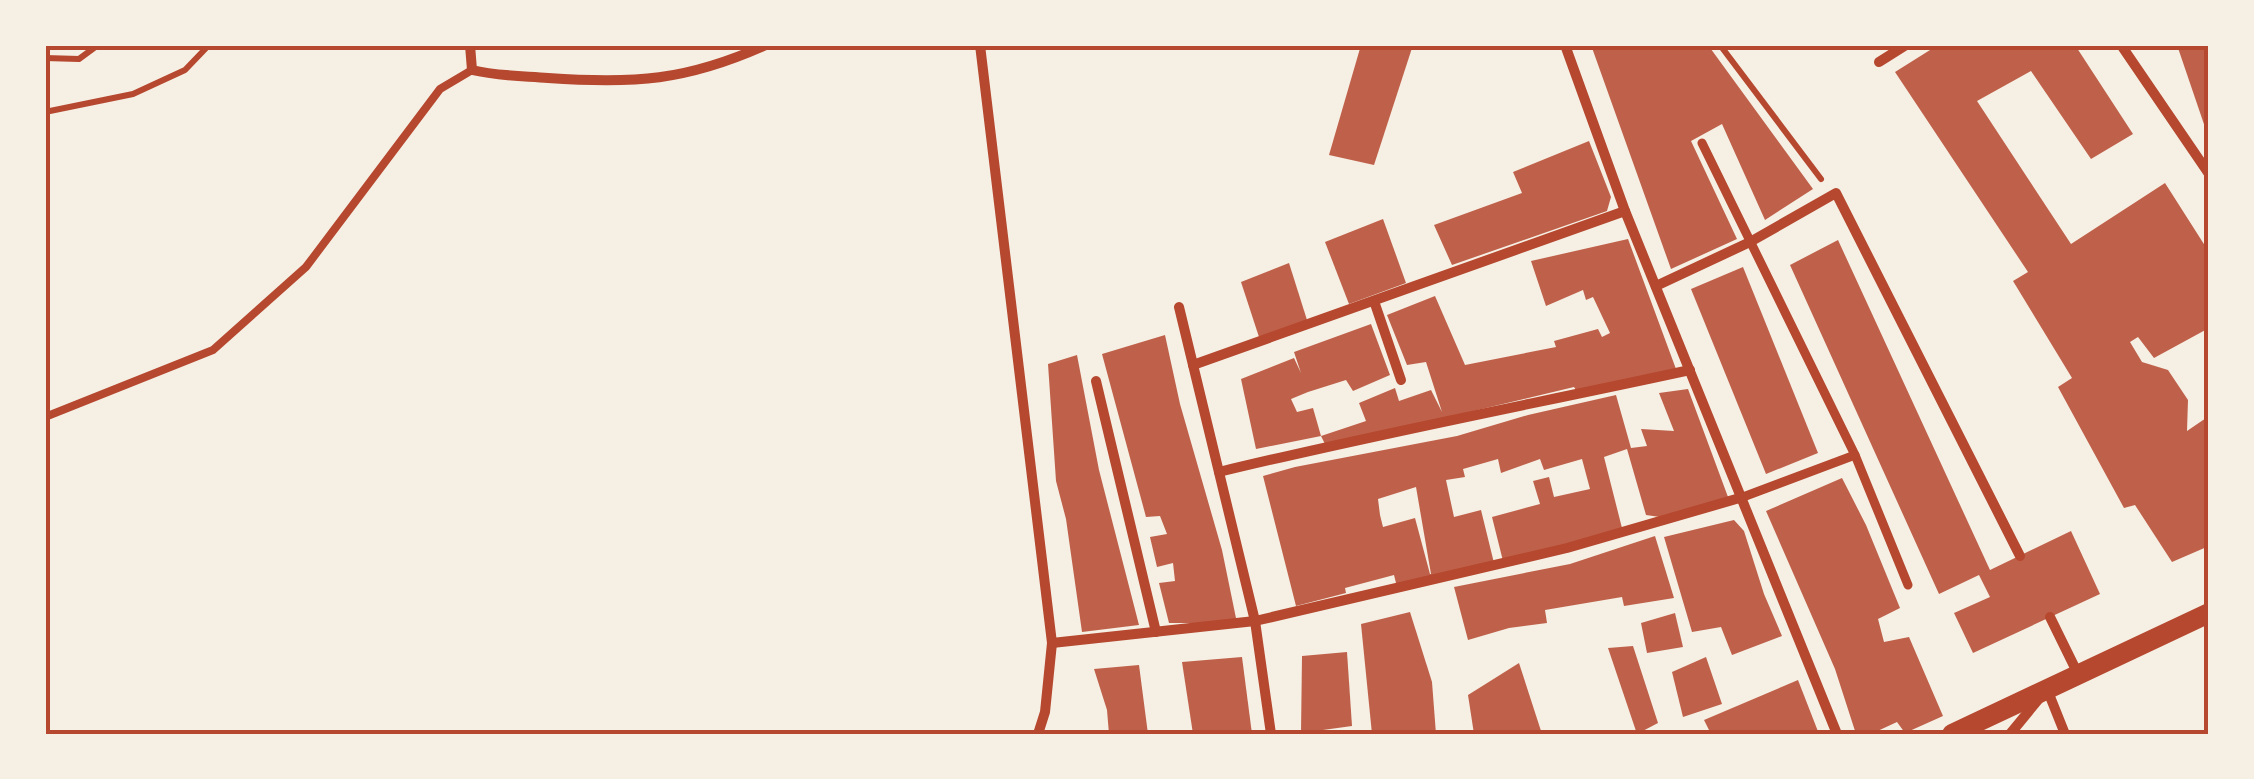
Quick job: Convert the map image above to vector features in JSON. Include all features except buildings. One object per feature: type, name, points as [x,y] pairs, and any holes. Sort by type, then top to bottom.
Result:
[{"type":"main road","points":[[1952,734],[2209,613]]},
{"type":"street","points":[[470,45],[472,70],[610,82],[666,79],[726,63],[766,45]]},
{"type":"street","points":[[980,45],[1052,643],[1045,712],[1038,734]]},
{"type":"street","points":[[1566,45],[1624,211],[1837,734]]},
{"type":"street","points":[[1879,62],[1906,45]]},
{"type":"street","points":[[2122,45],[2209,174]]},
{"type":"street","points":[[1702,143],[1854,454],[1908,585]]},
{"type":"street","points":[[1656,286],[1750,242],[1836,193],[2020,556]]},
{"type":"street","points":[[1193,366],[1624,211]]},
{"type":"street","points":[[1374,301],[1401,380]]},
{"type":"street","points":[[1179,308],[1256,621],[1271,734]]},
{"type":"street","points":[[1219,472],[1690,370]]},
{"type":"street","points":[[1096,381],[1156,632]]},
{"type":"street","points":[[1052,643],[1256,621],[1567,548],[1743,497],[1854,454]]},
{"type":"street","points":[[2050,617],[2078,675]]},
{"type":"street","points":[[2010,734],[2047,690],[2066,734]]},
{"type":"lane","points":[[45,418],[214,350],[306,267],[440,89],[472,70]]},
{"type":"path","points":[[45,58],[79,59],[98,45]]},
{"type":"path","points":[[45,112],[134,94],[186,70],[209,45]]},
{"type":"path","points":[[1720,45],[1823,182],[1836,193]]}]
